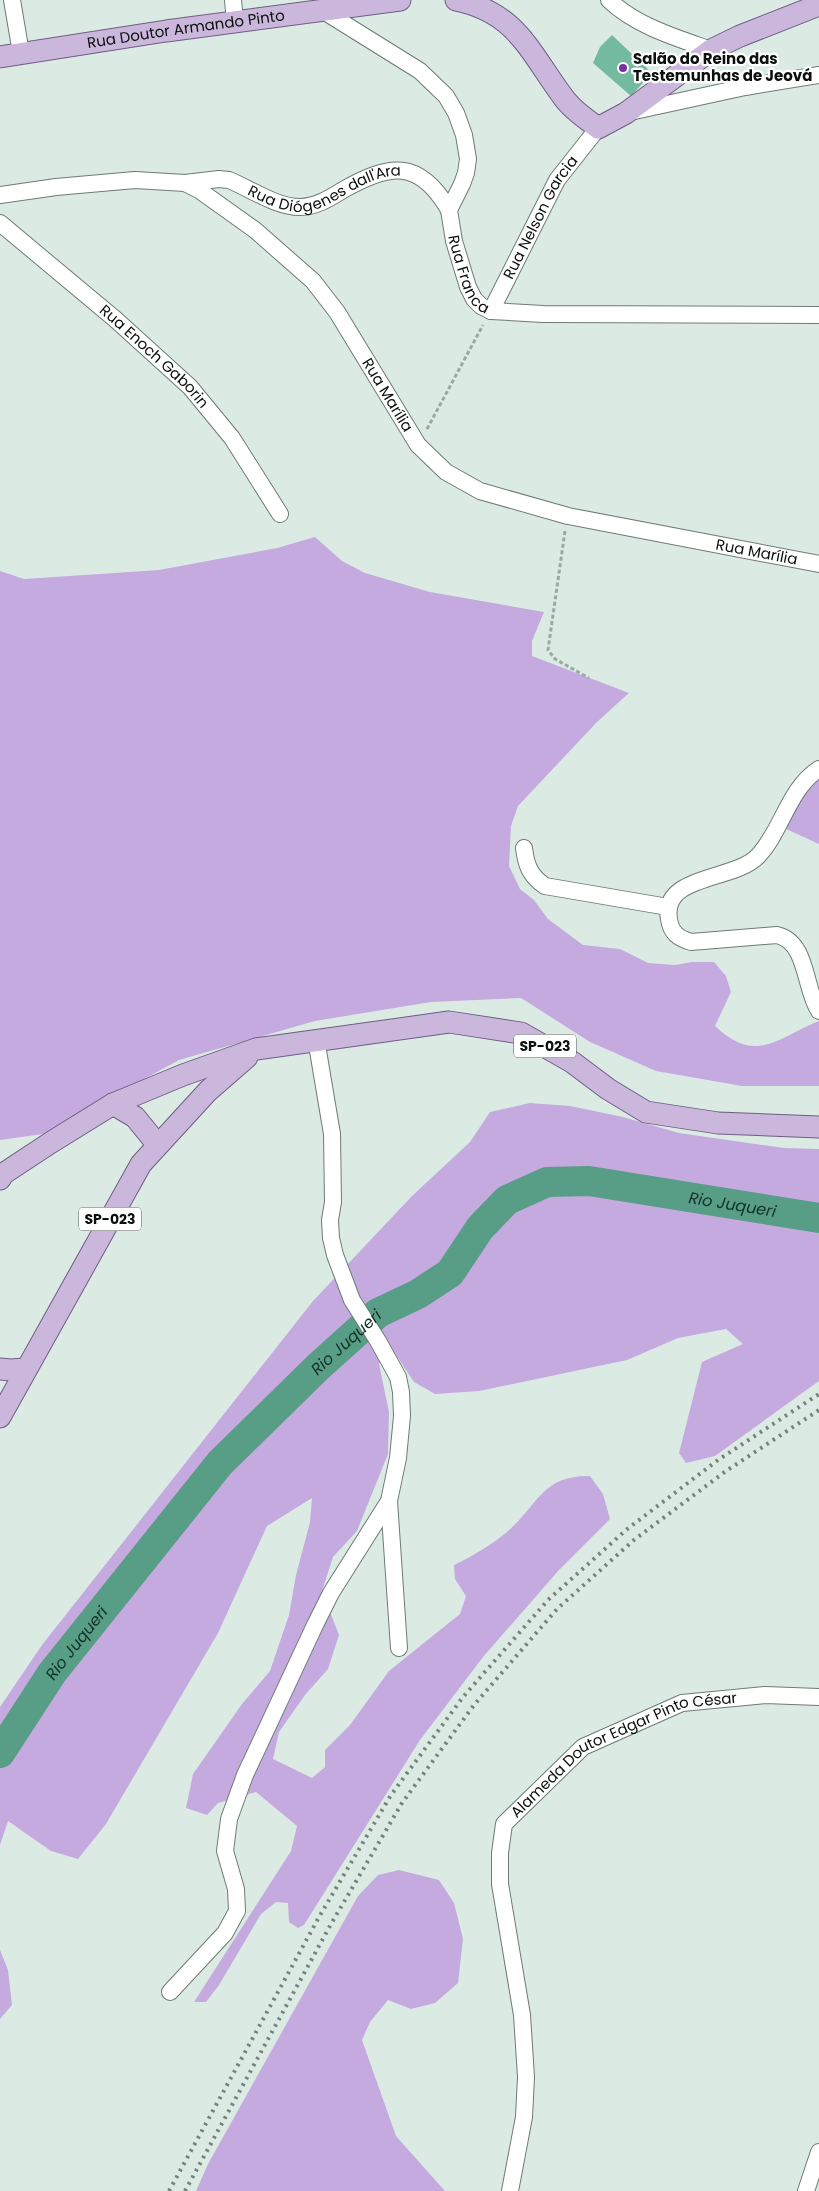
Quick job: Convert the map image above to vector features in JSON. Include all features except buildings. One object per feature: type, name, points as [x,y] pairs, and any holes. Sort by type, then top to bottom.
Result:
[{"type":"main road","name":"Rua Doutor Armando Pinto","points":[[0,57],[400,0]]},
{"type":"main road","points":[[456,0],[471,3],[495,15],[514,29],[532,50],[561,96],[598,128],[626,113],[711,50],[740,36],[819,5]]},
{"type":"main road","name":"SP-023","points":[[1,1175],[113,1104],[183,1074],[256,1049],[316,1039],[449,1022],[521,1033],[572,1062],[608,1089],[646,1112],[718,1123],[819,1127]]},
{"type":"main road","name":"SP-023","points":[[0,1416],[141,1164],[157,1144],[208,1091],[256,1049]]},
{"type":"main road","points":[[113,1104],[135,1117],[157,1144]]},
{"type":"main road","points":[[0,1369],[26,1369]]},
{"type":"street","points":[[12,0],[22,53]]},
{"type":"street","points":[[233,0],[235,22]]},
{"type":"street","points":[[609,0],[616,7],[659,32],[711,50]]},
{"type":"street","points":[[322,10],[420,71],[446,96],[456,113],[464,135],[468,159],[466,174],[449,210]]},
{"type":"street","points":[[626,113],[745,88],[819,75]]},
{"type":"street","name":"Rua Nelson Garcia","points":[[491,311],[557,180],[598,128]]},
{"type":"street","name":"Rua Diógenes dall'Ara","points":[[185,183],[219,179],[229,180],[285,205],[299,207],[311,206],[326,200],[372,175],[395,170],[419,176],[440,194],[449,210]]},
{"type":"street","name":"Rua Marília","points":[[0,195],[56,187],[135,180],[185,183],[206,195],[255,230],[313,281],[337,312],[418,445],[446,472],[480,491],[568,516],[819,564]]},
{"type":"street","name":"Rua Franca","points":[[449,210],[454,241],[468,287],[474,299],[481,306],[491,311],[543,314],[819,315]]},
{"type":"street","name":"Rua Enoch Gaborin","points":[[0,223],[115,319],[190,387],[232,438],[280,514]]},
{"type":"street","points":[[819,769],[802,784],[768,846],[756,859],[726,873],[684,887],[672,898],[668,908],[673,932],[679,939],[690,942],[777,935],[789,940],[797,951],[810,995],[819,1011]]},
{"type":"street","points":[[524,848],[526,864],[530,873],[545,886],[668,908]]},
{"type":"street","points":[[316,1039],[332,1134],[334,1202],[330,1220],[331,1238],[335,1255],[352,1300],[398,1377],[401,1392],[401,1435],[389,1500],[399,1648]]},
{"type":"street","points":[[170,1992],[225,1933],[237,1911],[236,1889],[225,1851],[227,1828],[235,1802],[245,1775],[319,1617],[389,1500]]},
{"type":"street","name":"Alameda Doutor Edgar Pinto César","points":[[510,2191],[524,2117],[526,2077],[522,2015],[500,1884],[500,1853],[504,1824],[583,1747],[682,1703],[765,1695],[819,1697]]},
{"type":"street","points":[[806,2191],[819,2152]]},
{"type":"path","points":[[418,445],[491,311]]},
{"type":"path","points":[[568,516],[548,650],[555,659],[589,678]]},
{"type":"shaded area","points":[[315,537],[342,561],[365,573],[430,592],[544,612],[532,641],[532,656],[629,693],[597,722],[518,806],[511,826],[509,866],[520,889],[534,900],[548,919],[583,945],[620,949],[648,963],[675,965],[692,962],[714,962],[726,976],[731,992],[715,1026],[730,1038],[743,1044],[755,1046],[767,1044],[819,1021],[819,1086],[742,1086],[656,1071],[590,1042],[521,998],[431,1002],[315,1021],[179,1060],[43,1134],[0,1140],[0,571],[24,579],[159,570],[277,548]]},
{"type":"shaded area","points":[[819,773],[819,844],[784,828],[795,800]]},
{"type":"shaded area","points":[[530,1103],[570,1106],[623,1117],[679,1133],[784,1148],[819,1149],[819,1381],[715,1456],[686,1463],[679,1453],[702,1362],[743,1344],[726,1329],[678,1338],[627,1360],[479,1391],[435,1394],[414,1382],[392,1349],[379,1364],[389,1412],[388,1454],[357,1531],[333,1557],[322,1591],[339,1635],[328,1669],[305,1695],[279,1732],[273,1759],[312,1778],[325,1767],[325,1750],[350,1725],[389,1671],[460,1614],[466,1596],[455,1579],[454,1565],[482,1550],[507,1532],[551,1486],[574,1477],[590,1476],[603,1494],[610,1519],[559,1570],[483,1657],[420,1740],[304,1925],[298,1928],[289,1922],[288,1903],[276,1902],[261,1914],[219,1985],[206,2002],[194,2002],[291,1851],[297,1826],[256,1792],[218,1803],[207,1815],[186,1808],[193,1774],[242,1704],[270,1671],[289,1615],[296,1575],[310,1522],[312,1498],[267,1526],[218,1633],[106,1824],[78,1859],[51,1851],[8,1821],[0,1845],[0,1707],[42,1645],[313,1301],[412,1196],[470,1142],[490,1112]]},
{"type":"shaded area","points":[[399,1870],[439,1880],[454,1903],[463,1939],[458,1983],[435,2003],[411,2009],[388,2000],[370,2022],[362,2040],[396,2136],[445,2191],[196,2191],[208,2164],[358,1896],[378,1875]]},
{"type":"shaded area","points":[[0,1950],[8,1970],[12,2005],[0,2019]]},
{"type":"waterway","name":"Rio Juqueri","points":[[0,1753],[52,1673],[220,1463],[318,1367],[378,1313],[418,1294],[450,1273],[480,1228],[507,1200],[547,1182],[589,1181],[819,1218]]},
{"type":"railway","points":[[169,2191],[319,1917],[391,1795],[463,1697],[548,1600],[626,1530],[718,1460],[819,1394]]},
{"type":"railway","points":[[185,2191],[331,1924],[402,1803],[474,1705],[557,1609],[634,1540],[726,1471],[819,1410]]},
{"type":"place","name":"Salão do Reino das Testemunhas de Jeová","points":[[623,68]]}]
